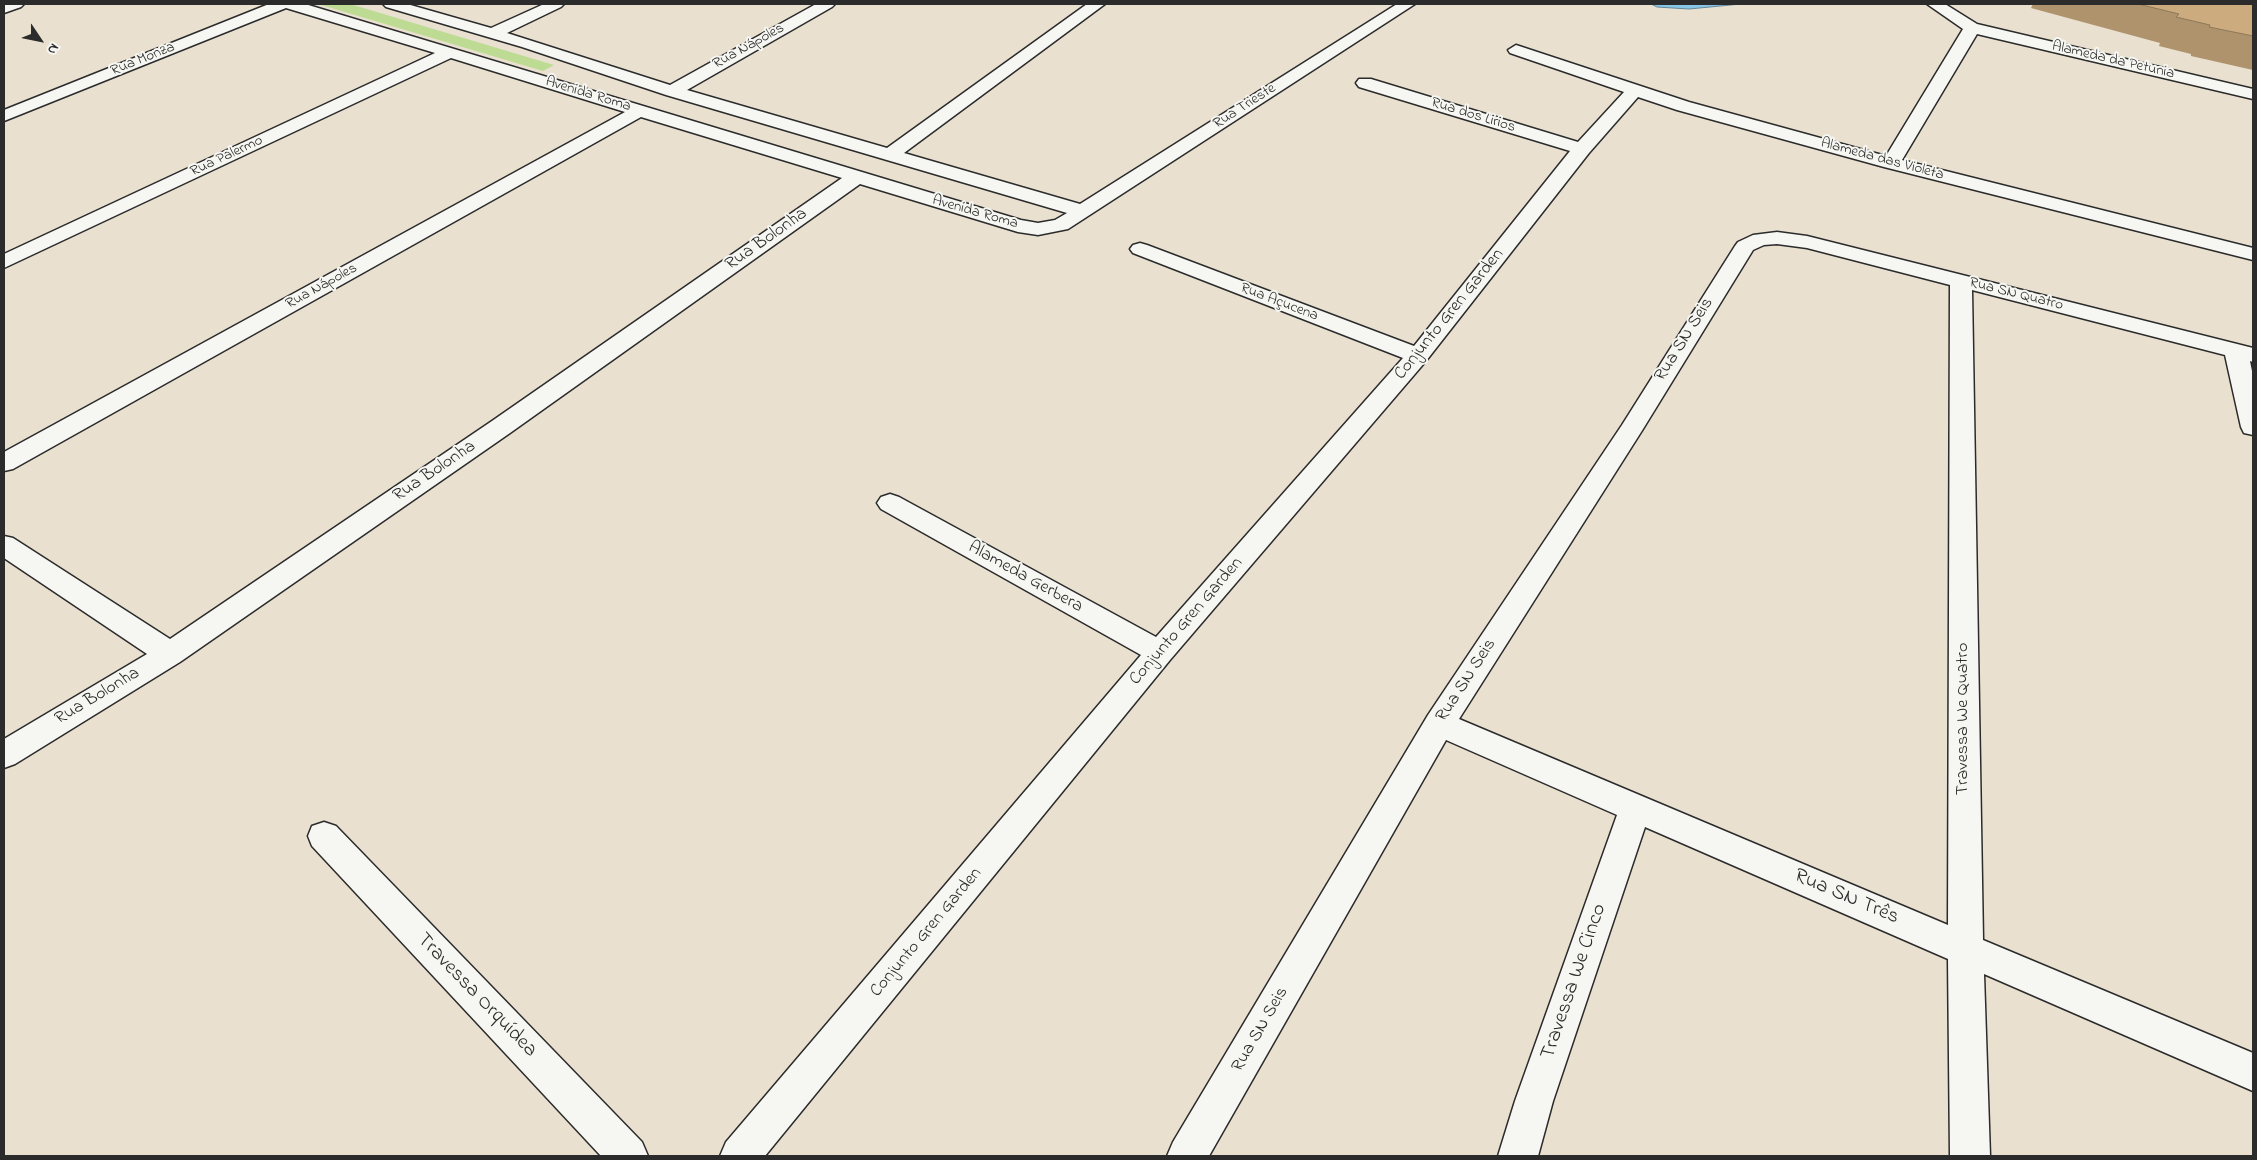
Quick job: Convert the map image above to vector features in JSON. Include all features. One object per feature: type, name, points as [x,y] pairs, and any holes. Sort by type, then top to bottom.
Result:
[{"type":"street","points":[[4,8],[16,4]]},
{"type":"street","name":"Rua Monza","points":[[4,116],[282,4]]},
{"type":"street","name":"Avenida Roma","points":[[290,4],[1018,226],[1050,228],[1060,225],[1083,211]]},
{"type":"street","name":"Avenida Roma","points":[[391,4],[889,155],[1083,211]]},
{"type":"street","points":[[492,34],[556,4]]},
{"type":"street","name":"Rua Nápoles","points":[[672,90],[827,4]]},
{"type":"street","points":[[889,155],[1096,4]]},
{"type":"street","name":"Rua Trieste","points":[[1083,211],[1407,4]]},
{"type":"street","name":"Alameda da Petunia","points":[[1935,4],[1972,28],[2253,94]]},
{"type":"street","points":[[1892,163],[1972,28]]},
{"type":"street","name":"Alameda das Violeta","points":[[1516,50],[1683,106],[1892,163],[2253,254]]},
{"type":"street","name":"Rua Palermo","points":[[4,262],[449,53]]},
{"type":"street","points":[[542,81],[582,62]]},
{"type":"street","name":"Rua dos Lirios","points":[[1365,83],[1582,149]]},
{"type":"street","name":"Conjunto Gren Garden","points":[[740,1156],[1160,652],[1418,356],[1582,149],[1635,90]]},
{"type":"street","name":"Rua Nápoles","points":[[4,463],[639,111]]},
{"type":"street","name":"Rua Bolonha","points":[[4,755],[170,654],[509,421],[857,177]]},
{"type":"street","name":"Rua SN Quatro","points":[[1778,238],[1807,242],[2245,353]]},
{"type":"street","name":"Rua SN Seis","points":[[1187,1156],[1439,724],[1631,428],[1745,246],[1760,239],[1778,238]]},
{"type":"street","name":"Rua Açucena","points":[[1140,249],[1418,356]]},
{"type":"street","name":"Travessa We Quatro","points":[[1961,281],[1966,949],[1970,1156]]},
{"type":"street","points":[[2245,353],[2253,427]]},
{"type":"street","name":"Alameda Gerbera","points":[[890,503],[1160,652]]},
{"type":"street","points":[[4,545],[170,654]]},
{"type":"street","name":"Rua SN Três","points":[[1439,724],[2253,1072]]},
{"type":"street","name":"Travessa We Cinco","points":[[1518,1156],[1534,1101],[1635,808]]},
{"type":"street","name":"Travessa Orquídea","points":[[324,836],[628,1156]]},
{"type":"green space","points":[[318,4],[350,4],[554,65],[543,71]]},
{"type":"water","points":[[1651,4],[1741,4],[1689,9],[1657,7]]},
{"type":"building","points":[[2138,4],[2253,4],[2253,36],[2209,27],[2210,25],[2176,17],[2179,14]]}]
